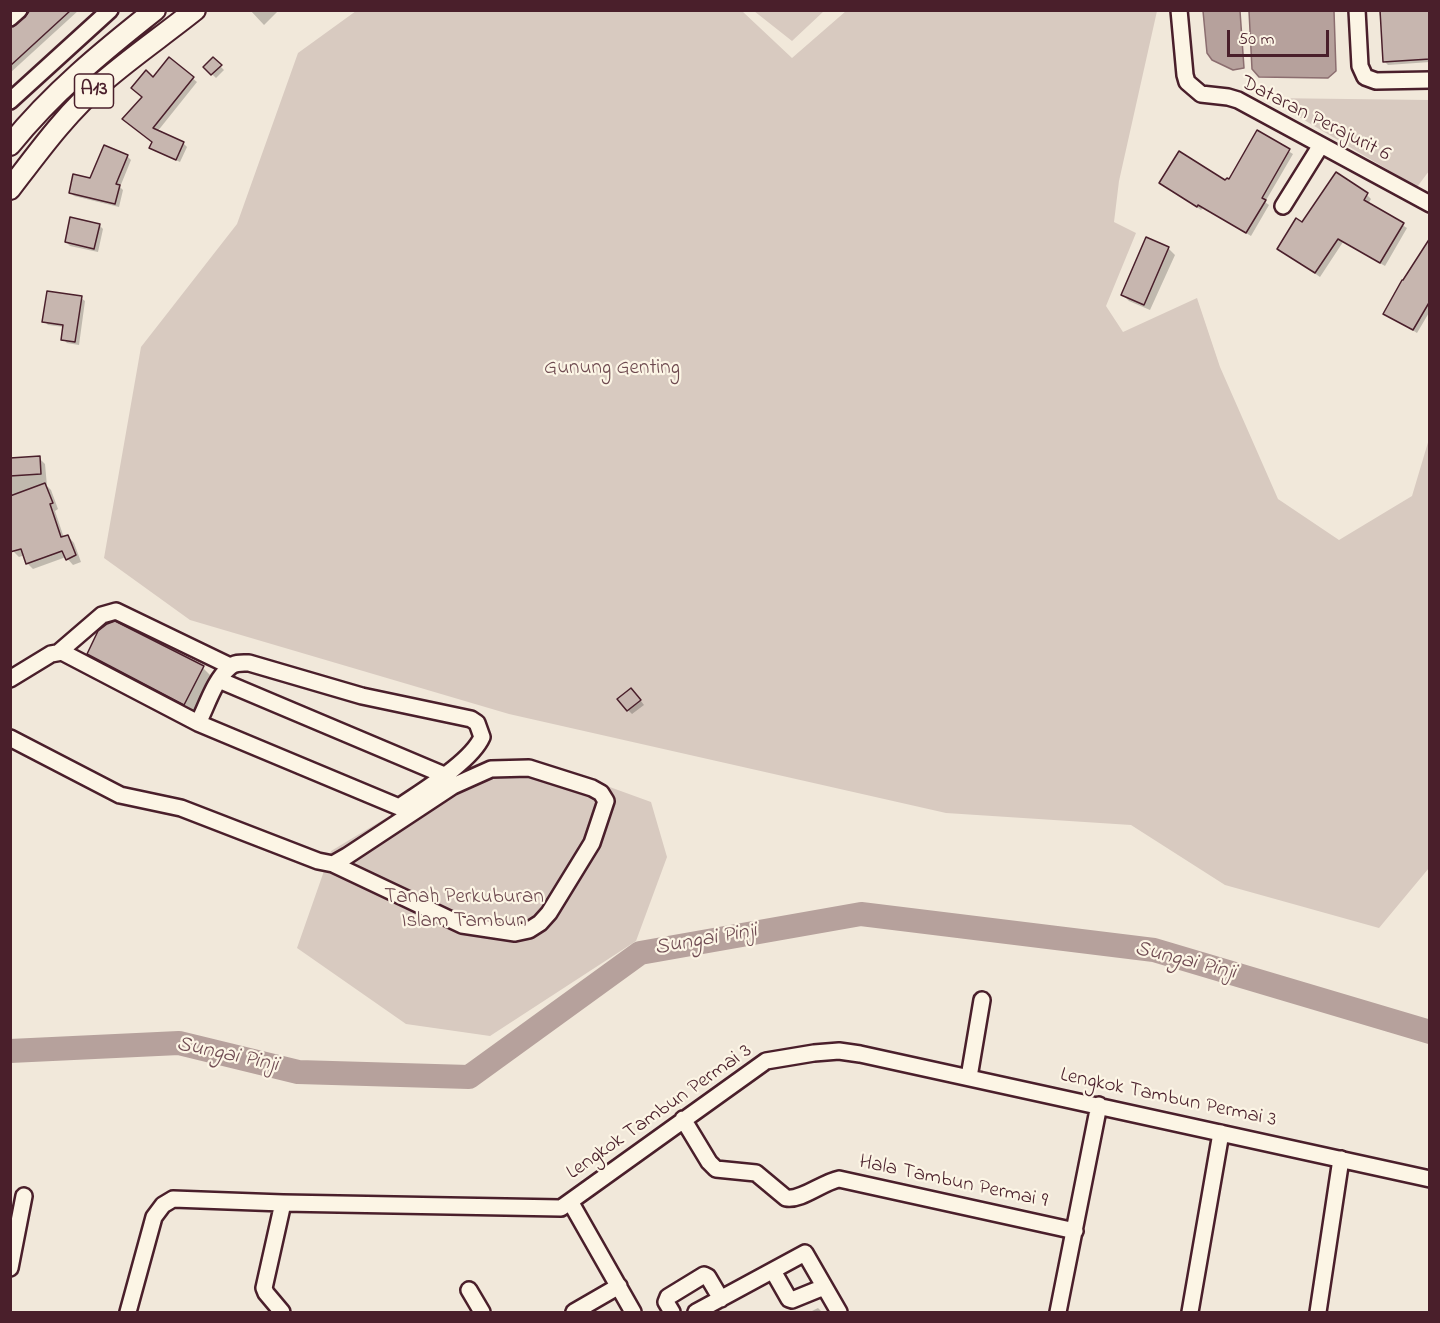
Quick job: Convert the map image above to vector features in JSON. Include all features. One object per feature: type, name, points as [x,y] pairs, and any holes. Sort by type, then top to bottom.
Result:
[{"type":"main road","name":"A13","points":[[10,145],[48,102],[106,48],[155,10]]},
{"type":"main road","name":"A13","points":[[10,189],[73,111],[103,82],[195,10]]},
{"type":"street","points":[[10,18],[19,10]]},
{"type":"street","points":[[10,101],[110,10]]},
{"type":"street","name":"Dataran Perajurit 6","points":[[1179,10],[1185,75],[1193,89],[1202,94],[1238,100],[1430,204]]},
{"type":"street","points":[[1357,10],[1360,66],[1365,77],[1376,81],[1430,80]]},
{"type":"street","points":[[1283,206],[1321,145]]},
{"type":"street","points":[[10,679],[58,652],[102,615],[116,611],[230,666]]},
{"type":"street","points":[[58,652],[66,654],[198,723],[399,807],[444,776],[478,746],[482,736],[481,729],[471,719],[362,696],[249,663],[230,666],[219,680],[198,723]]},
{"type":"street","points":[[219,680],[444,776]]},
{"type":"street","points":[[10,738],[120,795],[181,808],[318,861],[333,864],[462,924],[515,933],[540,923],[577,870],[592,843],[606,801],[601,793],[592,788],[529,768],[491,769],[453,786],[361,849],[333,864]]},
{"type":"street","points":[[969,1077],[982,1000]]},
{"type":"street","name":"Lengkok Tambun Permai 3","points":[[129,1312],[154,1217],[163,1205],[173,1199],[561,1208],[571,1203],[682,1119],[766,1061],[787,1056],[839,1051],[860,1054],[1430,1179]]},
{"type":"street","points":[[1058,1312],[1100,1105]]},
{"type":"street","name":"Hala Tambun Permai 9","points":[[682,1119],[709,1162],[716,1169],[756,1173],[786,1198],[796,1198],[828,1181],[839,1179],[1075,1231]]},
{"type":"street","points":[[1190,1312],[1221,1132]]},
{"type":"street","points":[[1318,1312],[1341,1158]]},
{"type":"street","points":[[10,1268],[24,1196]]},
{"type":"street","points":[[282,1312],[264,1288],[283,1203]]},
{"type":"street","points":[[571,1203],[633,1312]]},
{"type":"street","points":[[696,1312],[805,1254],[838,1312]]},
{"type":"street","points":[[773,1271],[787,1297],[792,1300],[824,1287]]},
{"type":"street","points":[[672,1312],[666,1302],[668,1297],[704,1275],[708,1277],[721,1299]]},
{"type":"street","points":[[574,1312],[619,1286]]},
{"type":"street","points":[[469,1290],[482,1312]]},
{"type":"green space","name":"Gunung Genting","points":[[356,11],[742,11],[792,58],[846,11],[1157,11],[1119,181],[1114,222],[1136,233],[1106,306],[1123,332],[1197,298],[1220,367],[1278,499],[1339,540],[1412,496],[1429,439],[1429,868],[1379,928],[1225,885],[1131,825],[946,813],[509,714],[190,620],[104,558],[141,347],[237,224],[298,53]]},
{"type":"green space","points":[[754,11],[824,11],[792,41]]},
{"type":"green space","points":[[1267,98],[1429,100],[1429,171],[1417,187]]},
{"type":"green space","name":"Tanah Perkuburan Islam Tambun","points":[[538,761],[651,802],[667,857],[636,941],[490,1036],[406,1024],[297,948],[331,851],[476,764]]},
{"type":"shaded area","points":[[1203,11],[1240,11],[1244,68],[1233,70],[1212,60],[1207,53]]},
{"type":"shaded area","points":[[1249,11],[1334,11],[1336,71],[1328,78],[1259,77],[1252,69]]},
{"type":"building","points":[[30,10],[71,10],[10,66],[10,28],[25,17]]},
{"type":"building","points":[[1380,10],[1430,10],[1430,59],[1383,62]]},
{"type":"building","points":[[169,57],[194,77],[153,128],[184,142],[176,160],[149,148],[152,142],[122,119],[142,97],[131,88],[146,70],[153,77]]},
{"type":"building","points":[[213,57],[222,65],[211,75],[203,67]]},
{"type":"building","points":[[1257,130],[1290,149],[1262,198],[1266,200],[1246,233],[1198,205],[1197,207],[1159,183],[1179,151],[1225,180],[1229,179]]},
{"type":"building","points":[[104,145],[128,155],[116,184],[120,185],[115,204],[69,193],[73,174],[90,178]]},
{"type":"building","points":[[1336,172],[1368,193],[1364,200],[1404,223],[1380,263],[1338,239],[1315,273],[1277,249],[1296,218],[1302,222]]},
{"type":"building","points":[[70,217],[100,224],[94,249],[65,242]]},
{"type":"building","points":[[1146,237],[1169,247],[1144,305],[1121,295]]},
{"type":"building","points":[[1430,238],[1430,301],[1413,330],[1383,314]]},
{"type":"building","points":[[47,291],[82,296],[75,342],[61,340],[63,325],[42,322]]},
{"type":"building","points":[[40,456],[41,474],[10,476],[10,458]]},
{"type":"building","points":[[45,483],[53,503],[50,504],[61,537],[68,535],[76,555],[66,560],[62,551],[26,564],[21,549],[10,552],[10,496]]},
{"type":"building","points":[[115,621],[204,666],[184,705],[87,654],[98,631]]},
{"type":"building","points":[[631,688],[641,700],[627,711],[617,699]]},
{"type":"waterway","name":"Sungai Pinji","points":[[10,1051],[179,1043],[298,1072],[469,1077],[640,953],[861,914],[1154,950],[1430,1032]]}]
